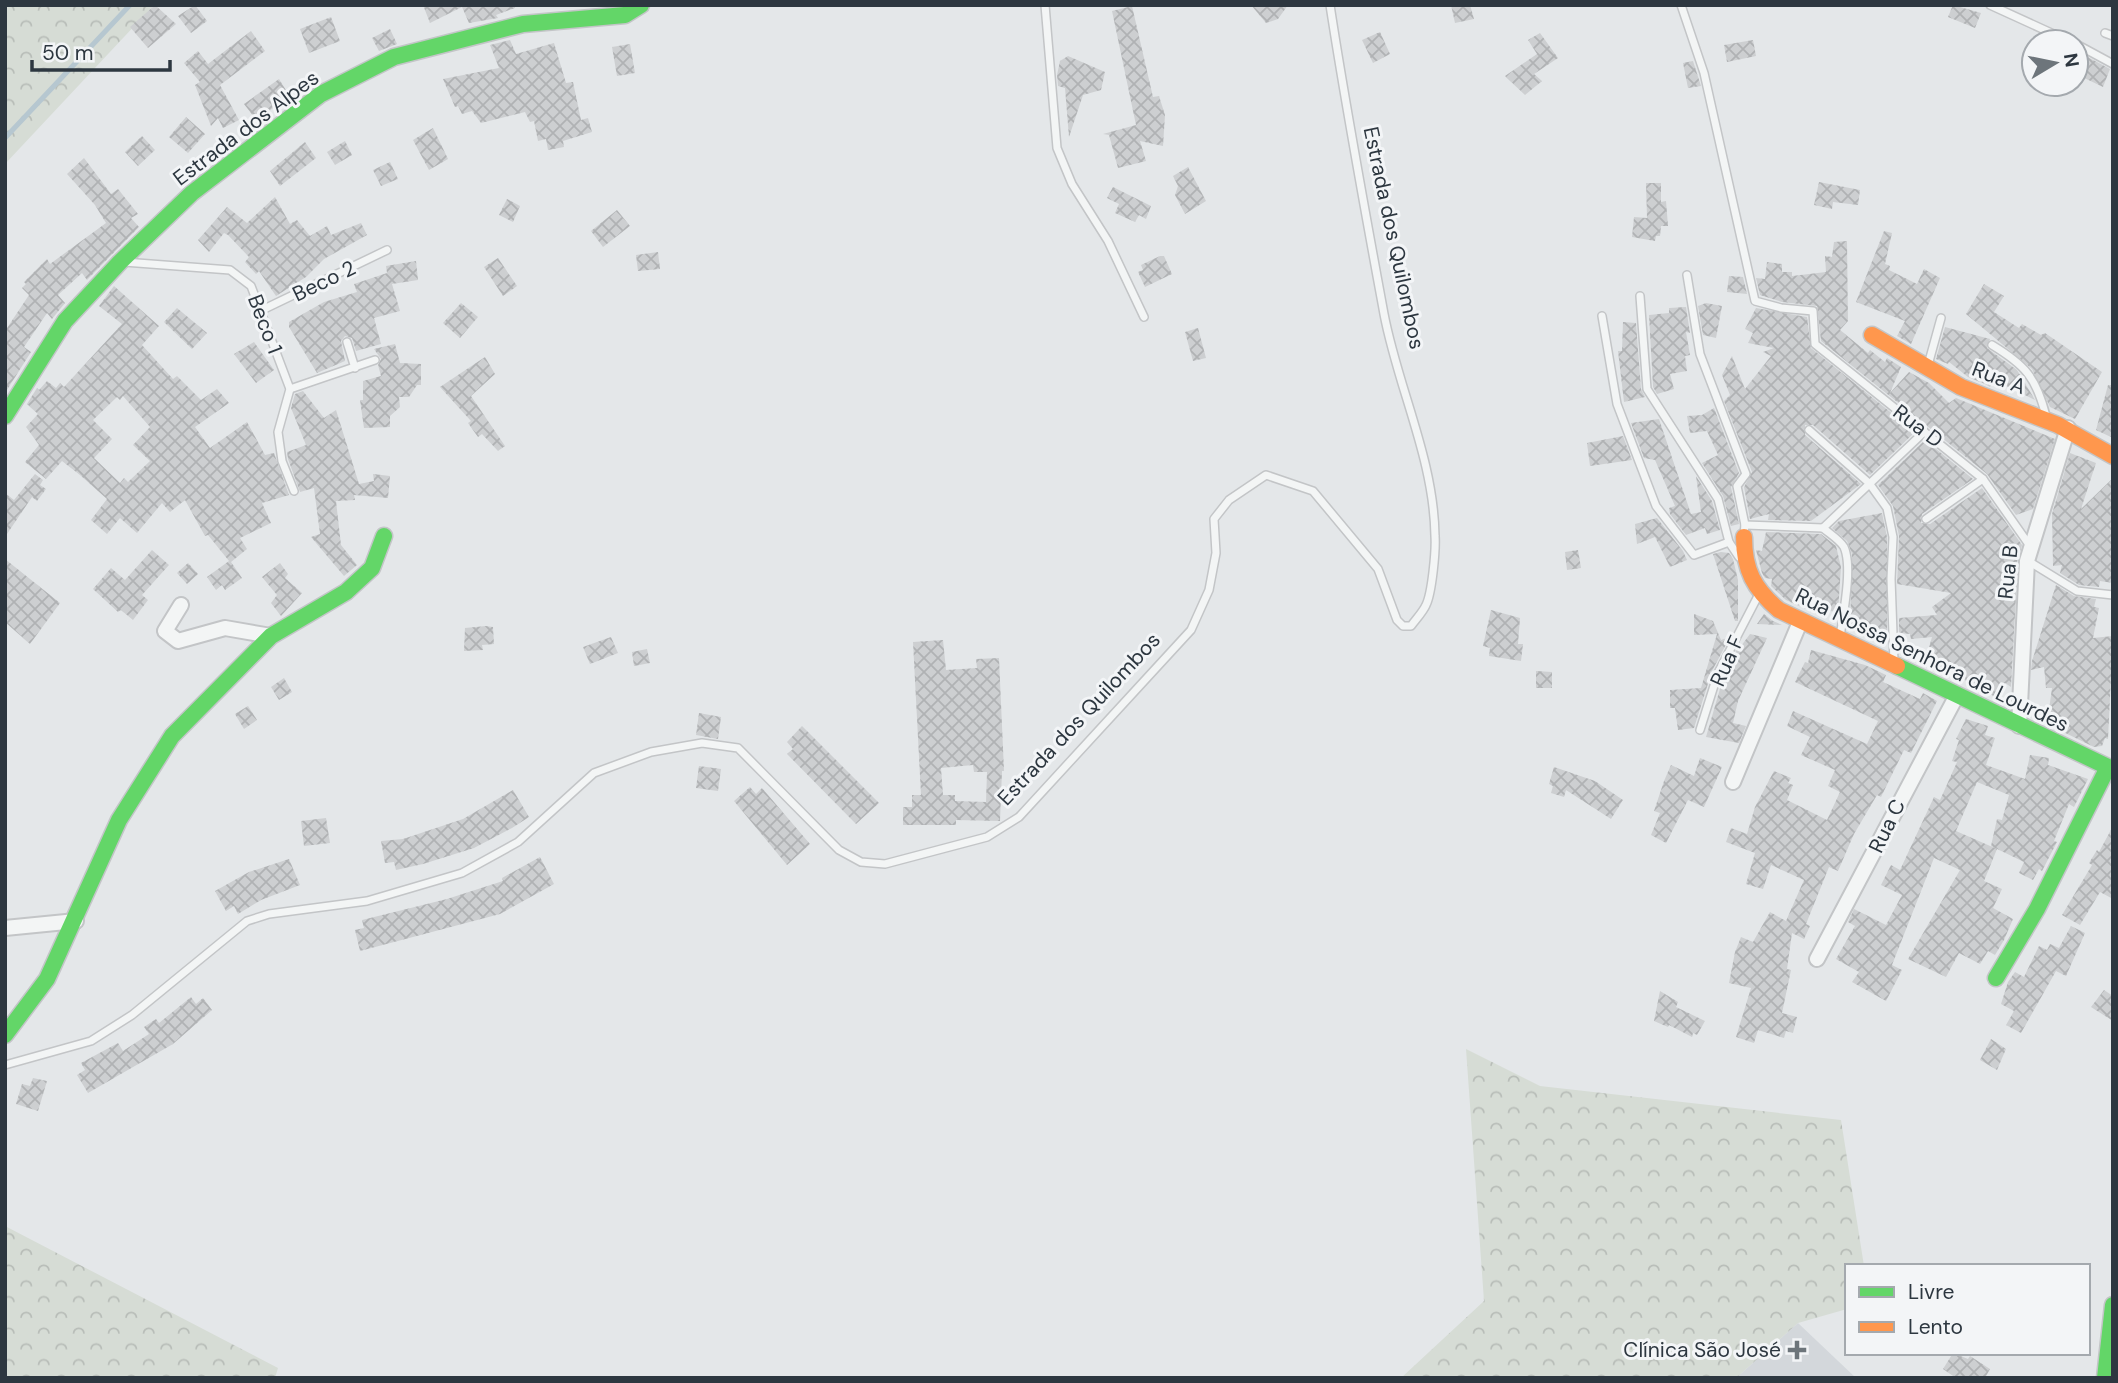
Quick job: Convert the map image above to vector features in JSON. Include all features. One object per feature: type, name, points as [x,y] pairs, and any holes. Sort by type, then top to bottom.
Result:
[{"type":"street","name":"Estrada dos Alpes","points":[[5,416],[65,321],[120,262],[192,193],[321,94],[394,57],[523,24],[625,15],[641,5]]},
{"type":"street","name":"Rua A","points":[[1872,335],[1928,365],[1961,387],[2047,418],[2113,456]]},
{"type":"street","name":"Rua B","points":[[2019,726],[2029,554],[2068,428]]},
{"type":"street","name":"Rua Nossa Senhora de Lourdes","points":[[1739,535],[1743,564],[1759,594],[1800,622],[1894,663],[2019,726],[2109,763],[2037,909],[1996,978]]},
{"type":"street","points":[[5,1035],[47,979],[76,921],[119,820],[172,736],[271,636],[346,592],[372,568],[384,536]]},
{"type":"street","points":[[181,605],[165,631],[178,641],[225,628],[271,636]]},
{"type":"street","points":[[1733,782],[1800,622]]},
{"type":"street","name":"Rua C","points":[[1817,959],[1957,695]]},
{"type":"street","points":[[5,928],[76,921]]},
{"type":"street","points":[[2105,1378],[2113,1305]]},
{"type":"lane","points":[[1045,5],[1057,148],[1072,184],[1108,241],[1144,317]]},
{"type":"lane","name":"Estrada dos Quilombos","points":[[5,1065],[91,1041],[132,1015],[247,920],[269,914],[367,901],[462,873],[518,842],[594,773],[650,752],[702,743],[737,748],[839,850],[861,862],[885,864],[987,837],[1019,817],[1191,630],[1209,590],[1216,553],[1214,519],[1229,500],[1266,475],[1313,491],[1378,569],[1396,620],[1403,626],[1411,626],[1427,603],[1435,537],[1432,506],[1416,424],[1384,315],[1373,243],[1363,211],[1364,190],[1350,133],[1330,5]]},
{"type":"lane","name":"Rua D","points":[[1681,5],[1703,73],[1755,301],[1781,309],[1814,311],[1815,344],[1923,433],[1944,445],[1983,480],[2029,554],[2077,591],[2113,595]]},
{"type":"lane","points":[[1990,5],[2041,28]]},
{"type":"lane","points":[[2090,52],[2113,64]]},
{"type":"lane","name":"Beco 2","points":[[260,311],[387,250]]},
{"type":"lane","name":"Beco 1","points":[[120,262],[230,270],[251,286],[290,389]]},
{"type":"lane","points":[[1688,275],[1700,354],[1746,474],[1737,486],[1739,535]]},
{"type":"lane","points":[[1640,296],[1647,389],[1739,535]]},
{"type":"lane","points":[[1602,316],[1617,404],[1656,506],[1694,555],[1739,535],[1823,528],[1923,433]]},
{"type":"lane","points":[[1928,365],[1941,318]]},
{"type":"lane","points":[[346,342],[355,368]]},
{"type":"lane","points":[[1992,345],[2016,359],[2033,377],[2047,418]]},
{"type":"lane","points":[[294,491],[282,461],[278,432],[290,389],[374,360]]},
{"type":"lane","points":[[1810,430],[1868,484],[1887,508],[1893,537],[1891,579],[1894,663]]},
{"type":"lane","points":[[1926,519],[1983,480]]},
{"type":"lane","points":[[1823,528],[1843,544],[1846,552],[1846,599],[1840,639]]},
{"type":"lane","name":"Rua F","points":[[1700,730],[1718,673],[1759,594]]},
{"type":"shaded area","name":"Clínica São José","points":[[1798,1323],[1856,1378],[1736,1378]]},
{"type":"green space","points":[[5,5],[154,5],[5,164]]},
{"type":"green space","points":[[1466,1049],[1540,1086],[1841,1120],[1864,1264],[1845,1264],[1845,1310],[1798,1323],[1736,1378],[1401,1378],[1484,1301]]},
{"type":"green space","points":[[5,1226],[278,1368],[275,1378],[5,1378]]},
{"type":"building","points":[[155,5],[176,24],[148,48],[130,27]]},
{"type":"building","points":[[195,5],[207,21],[191,33],[178,16]]},
{"type":"building","points":[[423,5],[515,5],[515,8],[496,15],[498,18],[469,23],[462,7],[430,23]]},
{"type":"building","points":[[1251,5],[1288,5],[1278,19],[1266,23]]},
{"type":"building","points":[[1451,5],[1470,5],[1474,19],[1455,23]]},
{"type":"building","points":[[1953,5],[1981,13],[1975,28],[1948,17]]},
{"type":"building","points":[[1132,6],[1153,97],[1159,96],[1165,115],[1163,146],[1140,141],[1146,161],[1118,168],[1109,135],[1103,134],[1136,125],[1112,11]]},
{"type":"building","points":[[331,17],[340,41],[309,53],[300,29]]},
{"type":"building","points":[[390,29],[397,44],[379,51],[372,38]]},
{"type":"building","points":[[251,31],[265,51],[220,85],[239,120],[223,128],[218,118],[211,126],[195,85],[200,82],[184,63],[198,51],[208,64]]},
{"type":"building","points":[[1380,32],[1390,54],[1373,63],[1362,40]]},
{"type":"building","points":[[1540,33],[1558,58],[1534,74],[1542,81],[1525,95],[1505,76],[1537,54],[1528,40]]},
{"type":"building","points":[[510,40],[516,54],[554,43],[566,83],[573,82],[581,120],[588,118],[592,132],[563,141],[564,147],[548,150],[546,139],[538,141],[534,121],[530,122],[525,112],[481,123],[472,111],[462,114],[458,106],[455,107],[443,79],[499,68],[490,45]]},
{"type":"building","points":[[1753,40],[1756,56],[1727,62],[1724,45]]},
{"type":"building","points":[[630,44],[635,73],[617,76],[612,47]]},
{"type":"building","points":[[1068,56],[1105,72],[1101,90],[1083,95],[1069,137],[1065,88],[1058,86],[1057,75],[1060,61]]},
{"type":"building","points":[[2090,58],[2110,69],[2103,87],[2090,81]]},
{"type":"building","points":[[1693,61],[1701,86],[1688,88],[1683,63]]},
{"type":"building","points":[[279,79],[289,95],[257,121],[244,104]]},
{"type":"building","points":[[186,117],[205,134],[188,153],[169,137]]},
{"type":"building","points":[[433,128],[448,159],[429,170],[413,140]]},
{"type":"building","points":[[142,136],[155,150],[138,166],[125,152]]},
{"type":"building","points":[[345,141],[352,155],[335,165],[327,152]]},
{"type":"building","points":[[305,142],[316,158],[280,186],[270,171]]},
{"type":"building","points":[[84,158],[111,194],[118,189],[138,214],[131,218],[139,227],[87,280],[82,273],[58,295],[65,303],[52,319],[47,313],[24,347],[31,352],[5,393],[5,331],[29,295],[22,288],[26,284],[24,282],[47,259],[50,264],[106,223],[95,205],[67,174]]},
{"type":"building","points":[[390,162],[398,179],[381,186],[373,170]]},
{"type":"building","points":[[1188,167],[1206,201],[1185,214],[1175,195],[1178,186],[1173,176]]},
{"type":"building","points":[[1819,182],[1860,190],[1858,205],[1833,202],[1832,209],[1814,205]]},
{"type":"building","points":[[1646,183],[1661,183],[1661,202],[1666,201],[1668,226],[1661,226],[1660,236],[1656,236],[1655,241],[1632,237],[1634,217],[1647,218]]},
{"type":"building","points":[[1113,187],[1151,206],[1146,219],[1139,215],[1135,222],[1115,213],[1119,204],[1107,198]]},
{"type":"building","points":[[275,197],[290,224],[297,220],[310,236],[327,226],[331,235],[361,223],[367,235],[324,259],[306,277],[276,296],[259,271],[256,274],[245,262],[249,257],[228,235],[224,233],[209,252],[198,240],[227,207],[247,223]]},
{"type":"building","points":[[507,199],[520,206],[513,222],[499,215]]},
{"type":"building","points":[[617,210],[630,226],[603,247],[591,231]]},
{"type":"building","points":[[1884,231],[1892,233],[1885,264],[1890,266],[1889,270],[1917,284],[1924,269],[1940,278],[1911,344],[1897,336],[1905,321],[1856,302]]},
{"type":"building","points":[[1847,241],[1848,321],[1840,330],[1868,353],[1870,350],[1885,362],[1887,358],[1901,367],[1890,393],[1909,372],[1929,383],[1949,403],[1956,398],[2055,439],[2033,509],[2016,515],[1987,474],[1821,341],[1817,306],[1782,302],[1760,295],[1756,278],[1765,279],[1767,262],[1782,264],[1782,272],[1792,272],[1792,276],[1826,272],[1825,256],[1832,257],[1834,242]]},
{"type":"building","points":[[658,252],[660,269],[638,271],[636,255]]},
{"type":"building","points":[[1164,256],[1172,274],[1145,287],[1138,272],[1143,270],[1141,265]]},
{"type":"building","points":[[498,258],[517,286],[503,296],[484,267]]},
{"type":"building","points":[[416,261],[418,280],[392,284],[400,311],[374,318],[381,344],[356,351],[352,338],[345,336],[341,341],[345,361],[317,373],[289,327],[289,322],[324,302],[357,292],[354,284],[387,273],[386,266]]},
{"type":"building","points":[[1729,276],[1743,277],[1747,294],[1727,292]]},
{"type":"building","points":[[1984,284],[2004,296],[1994,312],[2019,328],[2022,324],[2041,335],[2045,333],[2102,372],[2075,419],[2050,407],[2032,369],[1966,314]]},
{"type":"building","points":[[114,286],[159,326],[142,345],[173,379],[177,376],[201,400],[217,389],[229,403],[195,427],[210,448],[247,422],[265,455],[274,453],[289,495],[262,503],[271,523],[240,538],[247,549],[231,562],[242,578],[225,590],[222,585],[216,590],[207,577],[229,561],[208,535],[205,536],[185,500],[170,512],[162,503],[137,533],[120,518],[107,534],[91,520],[107,499],[80,475],[62,461],[46,479],[25,462],[39,445],[26,427],[38,414],[27,404],[37,388],[39,390],[47,381],[56,388],[60,383],[64,387],[122,324],[99,306]],"holes":[[[123,396],[150,427],[133,445],[150,461],[128,482],[124,478],[120,483],[94,458],[112,439],[93,420],[117,397],[120,400]]]},
{"type":"building","points":[[461,303],[478,317],[460,338],[443,323]]},
{"type":"building","points":[[1706,303],[1722,306],[1716,338],[1703,335],[1698,306]]},
{"type":"building","points":[[1686,307],[1690,333],[1686,332],[1690,355],[1685,356],[1687,371],[1670,374],[1674,389],[1657,394],[1653,387],[1649,315],[1669,313],[1669,308]]},
{"type":"building","points":[[177,308],[207,333],[192,349],[164,322]]},
{"type":"building","points":[[1756,308],[1807,317],[1811,348],[1915,432],[1870,475],[1813,425],[1805,425],[1805,435],[1861,484],[1811,521],[1768,520],[1769,514],[1750,519],[1744,487],[1752,472],[1724,401],[1730,395],[1722,375],[1732,356],[1745,389],[1771,356],[1763,352],[1774,348],[1748,343],[1753,333],[1745,329]]},
{"type":"building","points":[[1623,322],[1636,323],[1641,389],[1645,397],[1624,402],[1618,351],[1622,351]]},
{"type":"building","points":[[1945,327],[1990,339],[1987,348],[2017,370],[2035,400],[1994,380],[1990,387],[1968,377],[1949,362],[1948,364],[1936,359]]},
{"type":"building","points":[[1198,328],[1206,358],[1193,361],[1185,332]]},
{"type":"building","points":[[254,342],[274,370],[256,383],[234,354]]},
{"type":"building","points":[[395,344],[400,363],[421,364],[421,385],[417,385],[409,397],[399,397],[400,407],[390,416],[390,427],[364,428],[360,400],[363,400],[363,381],[381,376],[378,365],[381,359],[374,349]]},
{"type":"building","points":[[485,357],[495,374],[471,396],[505,446],[498,451],[482,434],[478,437],[468,423],[471,421],[440,387]]},
{"type":"building","points":[[2108,385],[2113,385],[2113,438],[2096,430]]},
{"type":"building","points":[[303,391],[324,418],[336,410],[359,484],[374,481],[373,474],[390,476],[388,498],[354,495],[355,500],[336,501],[341,545],[357,565],[344,576],[311,537],[320,534],[314,488],[300,492],[288,459],[287,452],[306,445],[291,408],[295,394]]},
{"type":"building","points":[[1714,408],[1739,473],[1731,487],[1739,524],[1731,526],[1723,496],[1702,463],[1718,455],[1707,431],[1690,433],[1687,416],[1702,415]]},
{"type":"building","points":[[1659,419],[1691,514],[1701,512],[1696,476],[1712,501],[1720,530],[1707,534],[1705,528],[1686,535],[1670,514],[1669,508],[1675,506],[1655,460],[1644,458],[1631,423]]},
{"type":"building","points":[[1623,436],[1632,460],[1590,466],[1587,443]]},
{"type":"building","points":[[1925,440],[1973,479],[1922,514],[1921,523],[1930,524],[1982,488],[2022,545],[2013,576],[2017,578],[2011,687],[2005,683],[1997,698],[1926,658],[1932,637],[1911,639],[1910,634],[1899,633],[1899,618],[1937,615],[1932,607],[1951,593],[1897,584],[1899,536],[1893,506],[1878,485]]},
{"type":"building","points":[[2070,453],[2096,463],[2081,509],[2113,478],[2113,583],[2100,581],[2099,587],[2079,585],[2060,573],[2062,565],[2053,566],[2052,514]]},
{"type":"building","points":[[35,474],[43,480],[40,485],[46,489],[37,501],[32,497],[5,537],[5,493],[14,500]]},
{"type":"building","points":[[1882,513],[1887,537],[1887,632],[1852,631],[1852,554],[1847,541],[1832,528],[1839,521]]},
{"type":"building","points":[[1657,518],[1687,560],[1670,567],[1655,537],[1637,544],[1635,524]]},
{"type":"building","points":[[1766,532],[1821,534],[1836,546],[1841,567],[1838,612],[1821,610],[1821,616],[1786,600],[1771,586],[1772,579],[1765,578],[1762,573],[1756,550],[1762,551]]},
{"type":"building","points":[[152,550],[169,565],[142,595],[148,600],[133,620],[121,610],[118,612],[93,589],[111,568],[125,580]]},
{"type":"building","points":[[1578,550],[1581,568],[1567,570],[1565,552]]},
{"type":"building","points":[[1729,553],[1733,559],[1738,580],[1738,621],[1735,621],[1713,554]]},
{"type":"building","points":[[5,559],[60,603],[30,644],[5,622]]},
{"type":"building","points":[[188,563],[198,574],[187,584],[177,573]]},
{"type":"building","points":[[280,563],[288,574],[285,578],[302,593],[281,616],[271,603],[277,595],[262,577]]},
{"type":"building","points":[[2056,585],[2074,596],[2096,599],[2094,607],[2099,608],[2093,638],[2113,636],[2108,739],[2105,738],[2102,746],[2094,747],[2047,724],[2052,688],[2046,688],[2044,667],[2031,670]]},
{"type":"building","points":[[1491,610],[1520,618],[1518,644],[1523,644],[1521,661],[1489,656],[1490,648],[1483,646]]},
{"type":"building","points":[[1694,614],[1713,621],[1721,640],[1730,637],[1712,671],[1694,728],[1678,730],[1675,708],[1670,708],[1670,690],[1701,688],[1717,634],[1694,635]]},
{"type":"building","points":[[1764,614],[1773,621],[1782,625],[1757,624]]},
{"type":"building","points":[[493,627],[494,644],[482,645],[483,650],[464,651],[465,628]]},
{"type":"building","points":[[1750,634],[1767,638],[1738,701],[1733,723],[1746,726],[1739,743],[1706,737],[1724,675],[1738,647],[1738,650]]},
{"type":"building","points":[[611,637],[618,653],[590,664],[583,647]]},
{"type":"building","points":[[943,640],[946,670],[977,668],[976,659],[999,658],[1004,771],[1000,821],[956,820],[956,825],[903,825],[903,807],[912,807],[912,795],[921,795],[913,642]],"holes":[[[973,765],[974,772],[987,772],[986,802],[955,801],[955,795],[943,795],[941,768]]]},
{"type":"building","points":[[647,649],[650,663],[634,666],[632,652]]},
{"type":"building","points":[[1811,650],[1865,665],[1886,675],[1883,682],[1920,699],[1923,693],[1937,701],[1911,753],[1904,750],[1881,797],[1877,795],[1854,834],[1838,871],[1829,867],[1806,924],[1810,926],[1804,939],[1792,933],[1787,969],[1791,970],[1782,1013],[1797,1017],[1793,1033],[1786,1031],[1784,1038],[1758,1030],[1754,1043],[1736,1037],[1751,988],[1729,983],[1735,952],[1741,937],[1753,942],[1770,912],[1786,921],[1804,880],[1771,865],[1763,889],[1746,884],[1755,853],[1726,842],[1731,828],[1747,834],[1755,807],[1774,771],[1791,778],[1788,783],[1793,785],[1787,800],[1827,820],[1840,792],[1828,786],[1835,770],[1801,755],[1810,737],[1787,726],[1793,711],[1867,744],[1878,721],[1795,682],[1805,662],[1808,663]]},
{"type":"building","points":[[1536,671],[1552,672],[1552,688],[1536,688]]},
{"type":"building","points":[[284,678],[292,692],[279,700],[271,687]]},
{"type":"building","points":[[248,706],[257,720],[244,729],[235,714]]},
{"type":"building","points":[[699,713],[721,717],[718,739],[696,735]]},
{"type":"building","points":[[1966,719],[1988,726],[1985,735],[1995,738],[1986,765],[2025,779],[2030,755],[2049,758],[2048,765],[2088,779],[2074,807],[2069,804],[2054,841],[2057,842],[2042,871],[2039,869],[2033,880],[2019,873],[2024,862],[1991,846],[1997,819],[2002,820],[2009,795],[1977,782],[1956,831],[1997,849],[1984,881],[2002,889],[1993,908],[2013,919],[1995,955],[1988,951],[1980,964],[1959,953],[1946,977],[1908,959],[1960,870],[1934,858],[1892,965],[1902,970],[1886,1001],[1852,982],[1859,972],[1836,959],[1855,926],[1848,922],[1854,909],[1886,925],[1902,895],[1881,885],[1891,865],[1900,870],[1934,797],[1940,800],[1957,762],[1952,761],[1959,740],[1956,739]]},
{"type":"building","points":[[802,726],[879,803],[856,824],[787,754],[793,749],[787,742]]},
{"type":"building","points":[[1700,758],[1722,767],[1704,807],[1688,800],[1666,843],[1651,835],[1660,813],[1654,811],[1664,781],[1671,765],[1694,776]]},
{"type":"building","points":[[699,766],[721,769],[718,791],[696,788]]},
{"type":"building","points":[[1554,767],[1595,781],[1623,800],[1611,819],[1566,790],[1564,797],[1551,793],[1553,786],[1549,784]]},
{"type":"building","points":[[750,787],[756,794],[762,788],[810,844],[787,865],[734,801]]},
{"type":"building","points":[[513,790],[529,817],[512,828],[474,848],[423,864],[396,870],[394,862],[385,863],[381,841],[403,839],[463,819]]},
{"type":"building","points":[[326,818],[330,843],[304,846],[301,821]]},
{"type":"building","points":[[2113,826],[2113,899],[2100,892],[2080,925],[2062,915],[2092,865],[2089,863],[2097,850],[2099,852]]},
{"type":"building","points":[[540,857],[554,884],[500,914],[360,951],[355,930],[364,928],[362,920],[447,899],[503,881],[502,878]]},
{"type":"building","points":[[289,859],[300,885],[261,900],[238,914],[234,906],[226,911],[215,891],[249,872]]},
{"type":"building","points":[[2071,926],[2085,933],[2066,976],[2056,971],[2021,1033],[2006,1025],[2014,1011],[2001,1004],[2008,982],[2015,972],[2024,977],[2039,946],[2047,950],[2050,944],[2059,948]]},
{"type":"building","points":[[2104,990],[2113,996],[2113,1021],[2091,1007]]},
{"type":"building","points":[[1660,991],[1678,1002],[1676,1007],[1705,1021],[1697,1035],[1693,1033],[1692,1037],[1669,1025],[1668,1027],[1654,1021]]},
{"type":"building","points":[[191,997],[196,1004],[203,998],[212,1010],[173,1044],[88,1093],[77,1075],[85,1070],[81,1063],[118,1043],[123,1051],[149,1034],[144,1027],[156,1019],[159,1023]]},
{"type":"building","points":[[1991,1039],[2006,1049],[1997,1070],[1980,1060]]},
{"type":"building","points":[[33,1078],[47,1081],[38,1111],[16,1104],[22,1084],[30,1086]]},
{"type":"building","points":[[1952,1355],[1958,1355],[1968,1359],[1970,1356],[1990,1369],[1985,1378],[1956,1378],[1943,1369]]},
{"type":"waterway","points":[[5,138],[130,5]]},
{"type":"traffic: fast","points":[[5,416],[65,321],[120,262],[192,193],[321,94],[394,57],[523,24],[625,15],[641,5]]},
{"type":"traffic: fast","points":[[5,1035],[47,979],[119,820],[172,736],[271,636],[346,592],[372,568],[384,536]]},
{"type":"traffic: fast","points":[[1897,666],[2108,767],[2037,909],[1996,978]]},
{"type":"traffic: fast","points":[[2105,1378],[2113,1305]]},
{"type":"traffic: slow","points":[[1872,335],[1961,387],[2058,425],[2113,456]]},
{"type":"traffic: slow","points":[[1744,537],[1744,549],[1752,578],[1779,610],[1897,666]]},
{"type":"place","name":"Clínica São José","points":[[1797,1350]]}]
